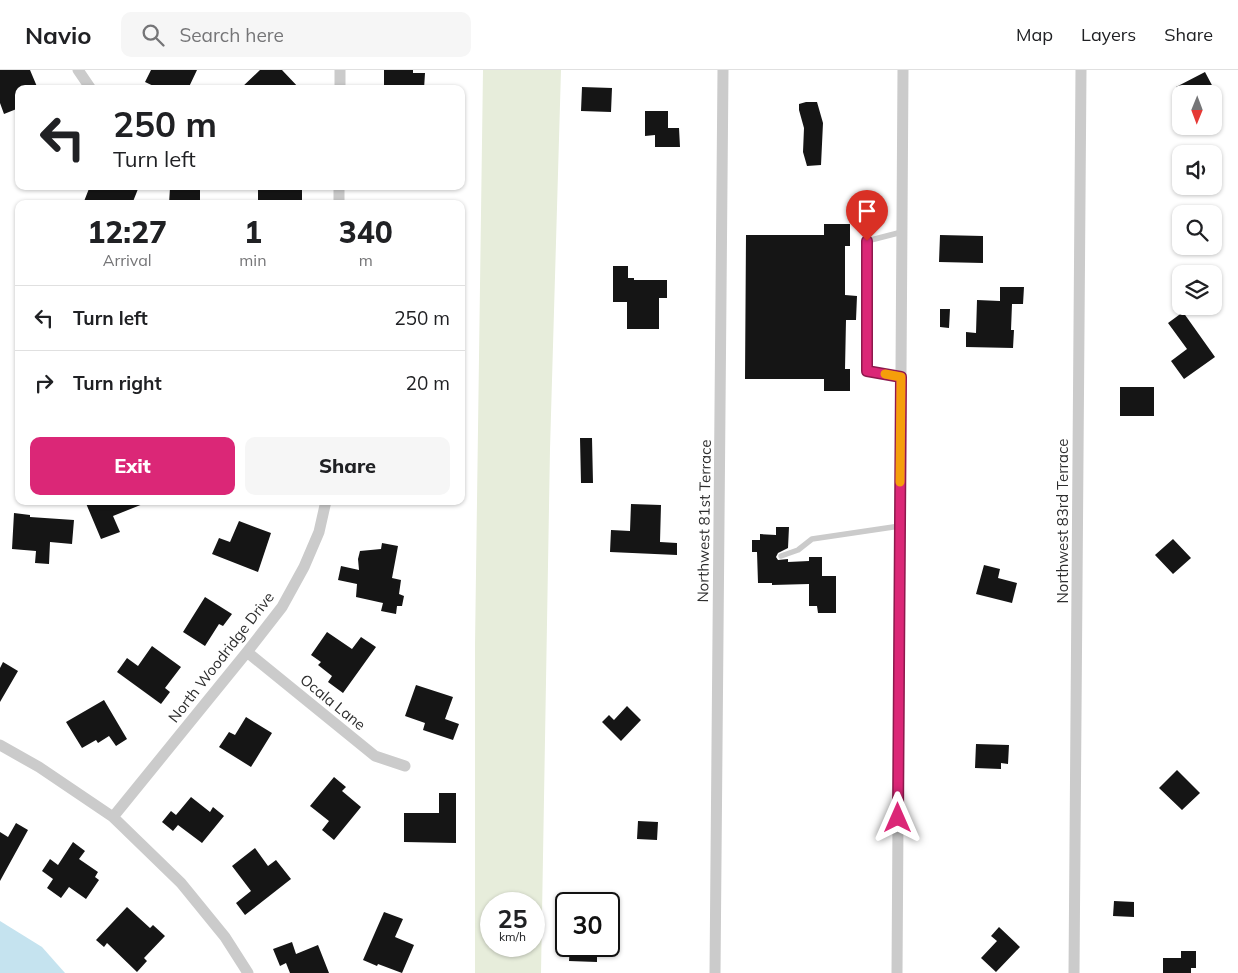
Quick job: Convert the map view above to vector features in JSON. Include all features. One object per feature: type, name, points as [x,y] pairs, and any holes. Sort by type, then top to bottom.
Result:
[{"type":"street","points":[[78,70],[88,85]]},
{"type":"street","points":[[340,70],[340,85]]},
{"type":"street","name":"Northwest 81st Terrace","points":[[715,973],[723,70]]},
{"type":"street","points":[[897,973],[902,70]]},
{"type":"street","name":"Northwest 83rd Terrace","points":[[1074,973],[1080,70]]},
{"type":"street","name":"North Woodridge Drive","points":[[113,817],[282,607],[304,567],[319,532],[325,505]]},
{"type":"street","name":"Ocala Lane","points":[[247,652],[375,756],[406,766]]},
{"type":"street","points":[[0,745],[39,767],[113,817],[181,883],[225,937],[248,973]]},
{"type":"lane","points":[[901,377],[867,371],[867,241],[902,232]]},
{"type":"lane","points":[[781,556],[798,550],[812,539],[900,526]]},
{"type":"green space","points":[[483,70],[561,70],[550,449],[542,892],[480,892],[480,957],[541,957],[541,973],[475,973],[475,645]]},
{"type":"water","points":[[0,921],[42,947],[65,973],[0,973]]},
{"type":"building","points":[[0,70],[30,70],[36,85],[15,85],[15,110],[4,114],[0,103]]},
{"type":"building","points":[[151,70],[197,70],[190,85],[151,85],[145,82]]},
{"type":"building","points":[[260,70],[282,70],[296,85],[244,85]]},
{"type":"building","points":[[384,70],[413,70],[413,73],[425,73],[424,85],[384,85]]},
{"type":"building","points":[[1205,72],[1212,85],[1180,85]]},
{"type":"building","points":[[582,87],[612,88],[611,112],[581,111]]},
{"type":"building","points":[[817,102],[823,123],[821,165],[807,166],[803,152],[804,128],[799,104]]},
{"type":"building","points":[[645,111],[668,111],[668,128],[679,128],[680,147],[655,147],[655,135],[645,136]]},
{"type":"building","points":[[88,190],[138,190],[134,200],[85,200]]},
{"type":"building","points":[[170,190],[200,190],[200,200],[169,200]]},
{"type":"building","points":[[258,190],[302,190],[302,200],[258,200]]},
{"type":"building","points":[[824,224],[850,224],[850,246],[845,246],[845,295],[857,296],[856,320],[846,320],[845,369],[850,369],[850,391],[824,391],[824,379],[745,379],[746,235],[824,235]]},
{"type":"building","points":[[940,235],[983,236],[983,263],[939,262]]},
{"type":"building","points":[[613,266],[628,266],[628,278],[634,278],[634,280],[667,280],[667,298],[659,298],[659,329],[627,329],[627,302],[613,302]]},
{"type":"building","points":[[1000,287],[1024,287],[1023,304],[1012,304],[1011,330],[1014,330],[1013,348],[966,347],[966,332],[976,333],[977,300],[1000,301]]},
{"type":"building","points":[[940,309],[950,309],[949,328],[940,327]]},
{"type":"building","points":[[1179,315],[1185,315],[1215,357],[1184,379],[1171,361],[1187,349],[1168,323]]},
{"type":"building","points":[[1120,387],[1154,387],[1154,416],[1120,416]]},
{"type":"building","points":[[580,438],[592,438],[593,483],[581,483]]},
{"type":"building","points":[[631,504],[661,505],[660,542],[677,543],[677,555],[610,552],[611,530],[630,531]]},
{"type":"building","points":[[87,505],[140,505],[113,516],[120,532],[101,539]]},
{"type":"building","points":[[14,513],[30,515],[30,517],[74,520],[72,544],[50,542],[49,564],[35,563],[36,551],[12,549]]},
{"type":"building","points":[[239,521],[271,533],[258,572],[212,554],[219,538],[230,542]]},
{"type":"building","points":[[776,527],[789,527],[788,548],[778,553],[776,557],[778,560],[788,559],[788,562],[809,561],[809,557],[822,557],[822,576],[836,576],[836,613],[818,613],[817,606],[809,606],[809,584],[772,585],[772,583],[758,583],[757,552],[752,552],[752,540],[760,540],[760,534],[776,535]]},
{"type":"building","points":[[1173,539],[1191,558],[1173,574],[1155,555]]},
{"type":"building","points":[[382,543],[398,546],[392,578],[401,580],[399,594],[404,596],[402,606],[397,606],[396,614],[381,611],[383,603],[356,597],[357,584],[338,580],[341,566],[359,570],[358,559],[360,551],[381,549]]},
{"type":"building","points":[[984,565],[1000,569],[998,578],[1017,583],[1012,603],[976,594]]},
{"type":"building","points":[[205,597],[232,614],[223,626],[219,624],[205,646],[183,632]]},
{"type":"building","points":[[327,632],[352,649],[361,637],[376,647],[343,693],[328,682],[332,676],[318,665],[321,662],[311,655]]},
{"type":"building","points":[[152,646],[181,667],[165,688],[170,692],[161,704],[117,672],[127,658],[138,666]]},
{"type":"building","points":[[3,662],[18,671],[0,702],[0,668]]},
{"type":"building","points":[[416,685],[453,697],[445,719],[459,724],[453,740],[423,730],[425,723],[405,716]]},
{"type":"building","points":[[104,700],[127,739],[116,746],[109,736],[98,743],[96,740],[82,748],[66,722]]},
{"type":"building","points":[[627,706],[641,720],[621,741],[602,722],[609,715],[614,720]]},
{"type":"building","points":[[246,717],[272,733],[251,767],[219,747],[229,732],[235,735]]},
{"type":"building","points":[[976,744],[1009,745],[1008,764],[1001,763],[1001,769],[975,768]]},
{"type":"building","points":[[1177,770],[1200,793],[1182,810],[1159,788]]},
{"type":"building","points":[[334,777],[346,787],[342,791],[361,807],[334,840],[322,830],[329,821],[310,806]]},
{"type":"building","points":[[439,793],[456,793],[456,843],[404,842],[404,813],[439,813]]},
{"type":"building","points":[[191,797],[210,812],[213,807],[224,816],[202,843],[178,825],[173,831],[162,822],[171,811],[176,815]]},
{"type":"building","points":[[638,821],[658,822],[657,840],[637,839]]},
{"type":"building","points":[[16,823],[28,830],[0,881],[0,832],[8,837]]},
{"type":"building","points":[[73,842],[85,851],[79,859],[98,872],[95,877],[99,880],[86,899],[69,887],[61,898],[47,888],[53,879],[42,871],[50,859],[58,865]]},
{"type":"building","points":[[255,848],[268,866],[276,860],[291,879],[245,915],[236,903],[251,891],[232,866]]},
{"type":"building","points":[[1114,901],[1134,902],[1134,917],[1113,916]]},
{"type":"building","points":[[127,907],[150,928],[153,925],[165,936],[144,958],[147,961],[137,972],[107,943],[104,947],[96,940]]},
{"type":"building","points":[[384,912],[403,919],[395,937],[414,945],[402,973],[363,960]]},
{"type":"building","points":[[999,927],[1020,947],[996,972],[981,958],[997,941],[991,936]]},
{"type":"building","points":[[292,942],[296,954],[318,945],[329,973],[290,973],[286,963],[280,966],[273,949]]},
{"type":"building","points":[[1181,951],[1196,951],[1196,968],[1191,968],[1191,973],[1163,973],[1163,958],[1181,958]]},
{"type":"building","points":[[569,957],[597,957],[597,962],[569,961]]},
{"type":"slow traffic","points":[[885,374],[901,377],[900,482]]},
{"type":"route","points":[[867,241],[867,371],[901,377],[898,818]]}]
